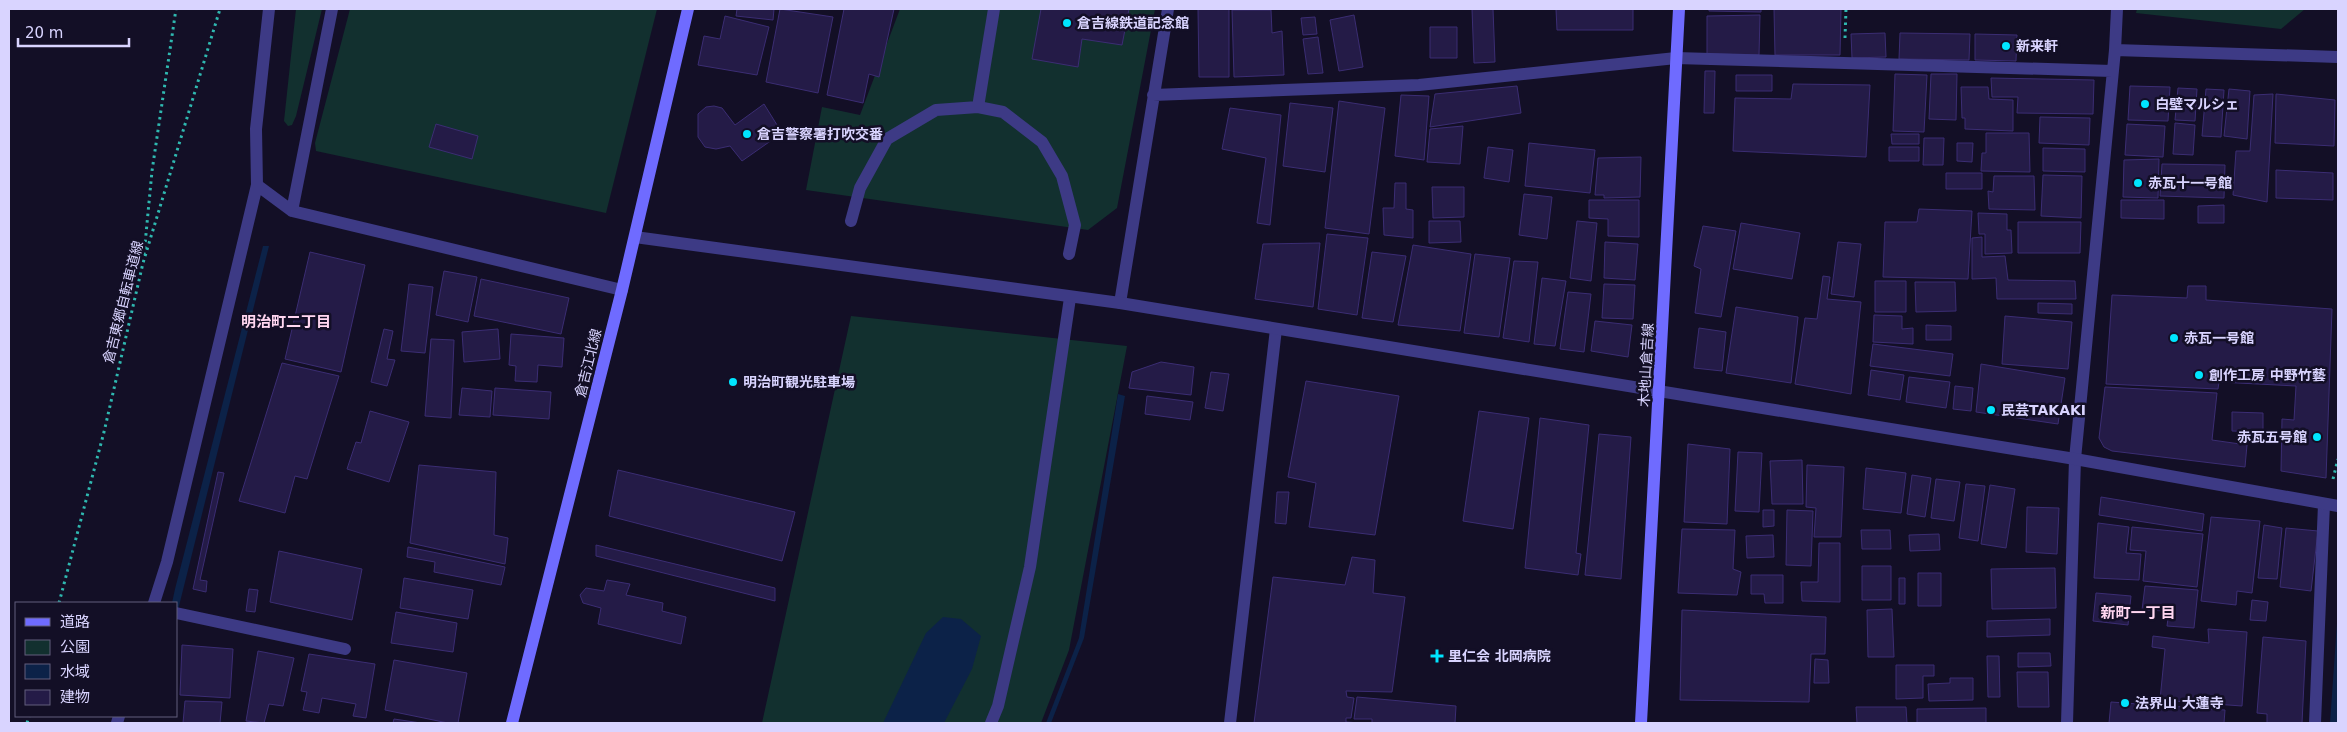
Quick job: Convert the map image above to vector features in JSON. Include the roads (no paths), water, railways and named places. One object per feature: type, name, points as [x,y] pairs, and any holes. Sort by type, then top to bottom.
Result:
[{"type":"main road","name":"倉吉江北線","points":[[512,723],[622,290],[688,9]]},
{"type":"main road","name":"木地山倉吉線","points":[[1641,723],[1660,392],[1678,9]]},
{"type":"street","points":[[154,602],[169,552],[257,185],[256,129],[269,9]]},
{"type":"street","points":[[292,211],[332,9]]},
{"type":"street","points":[[978,107],[994,9]]},
{"type":"street","points":[[1120,303],[1168,9]]},
{"type":"street","points":[[2067,723],[2075,459],[2115,50],[2117,9]]},
{"type":"street","points":[[2115,50],[2338,57]]},
{"type":"street","points":[[1153,95],[1419,85],[1676,58],[2112,71]]},
{"type":"street","points":[[851,221],[860,188],[887,138],[936,110],[978,107],[1003,112],[1042,142],[1062,176],[1075,225],[1069,254]]},
{"type":"street","points":[[257,185],[292,211],[622,290]]},
{"type":"street","points":[[635,237],[1070,298],[1120,303],[2075,459],[2338,506]]},
{"type":"street","points":[[991,723],[998,706],[1030,567],[1070,298]]},
{"type":"street","points":[[1230,723],[1276,329]]},
{"type":"street","points":[[2315,723],[2324,504]]},
{"type":"street","points":[[178,613],[345,649]]},
{"type":"water","points":[[263,246],[269,246],[178,610],[178,602],[172,602]]},
{"type":"water","points":[[1118,394],[1125,396],[1084,638],[1051,723],[1046,723],[1079,638]]},
{"type":"water","points":[[2338,609],[2338,711],[2337,723],[2330,723]]},
{"type":"water","points":[[943,617],[961,619],[981,636],[972,669],[944,723],[883,723],[926,633]]},
{"type":"place","name":"倉吉線鉄道記念館","points":[[1067,23]]},
{"type":"place","name":"新来軒","points":[[2006,46]]},
{"type":"place","name":"白壁マルシェ","points":[[2145,104]]},
{"type":"place","name":"倉吉警察署打吹交番","points":[[747,134]]},
{"type":"place","name":"赤瓦十一号館","points":[[2138,183]]},
{"type":"place","name":"赤瓦一号館","points":[[2174,338]]},
{"type":"place","name":"創作工房 中野竹藝","points":[[2199,375]]},
{"type":"place","name":"明治町観光駐車場","points":[[733,382]]},
{"type":"place","name":"民芸TAKAKI","points":[[1991,410]]},
{"type":"place","name":"赤瓦五号館","points":[[2317,437]]},
{"type":"place","name":"里仁会 北岡病院","points":[[1437,656]]},
{"type":"place","name":"法界山 大蓮寺","points":[[2125,703]]},
{"type":"district","name":"明治町二丁目","points":[[286,322]]},
{"type":"district","name":"新町一丁目","points":[[2138,613]]}]
